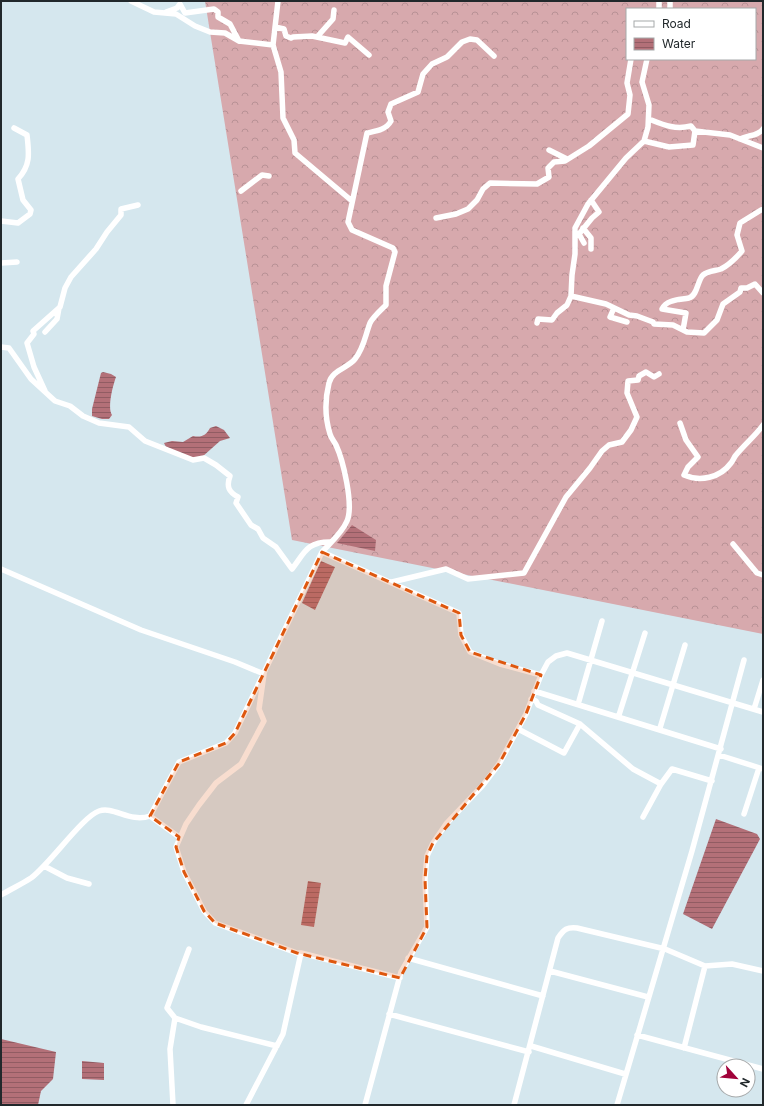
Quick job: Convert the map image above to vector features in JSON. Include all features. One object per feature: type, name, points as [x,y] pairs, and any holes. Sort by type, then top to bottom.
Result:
[{"type":"street","points":[[131,1],[154,12],[176,14],[195,26],[210,32],[225,33],[239,41],[273,45]]},
{"type":"street","points":[[278,1],[273,45],[281,72],[283,118],[294,140],[295,153],[352,201]]},
{"type":"street","points":[[164,13],[177,8],[180,4],[185,13],[214,10],[218,12],[218,17],[230,24],[239,41]]},
{"type":"street","points":[[317,37],[333,18],[334,10]]},
{"type":"street","points":[[275,27],[284,29],[286,36],[291,38],[302,36],[317,37],[345,43],[348,37],[369,55]]},
{"type":"street","points":[[1,894],[31,878],[44,866],[88,817],[99,811],[109,811],[141,819],[150,816],[179,762],[226,743],[235,733],[322,552],[346,523],[350,503],[336,445],[330,436],[326,400],[328,384],[337,372],[354,361],[363,348],[370,322],[386,305],[386,286],[395,252],[393,248],[352,230],[348,222],[367,133],[383,129],[389,125],[391,120],[388,112],[391,104],[418,92],[423,74],[432,64],[447,57],[462,42],[470,39],[477,40],[494,56]]},
{"type":"street","points":[[436,218],[456,214],[468,209],[477,200],[482,189],[490,182],[537,184],[549,177],[548,168],[554,162],[567,159],[589,146],[628,114],[630,95],[627,83],[630,60]]},
{"type":"street","points":[[537,323],[538,319],[552,320],[557,312],[568,306],[571,296],[575,254],[575,228],[591,200],[626,158],[644,141],[649,105],[642,82],[647,60]]},
{"type":"street","points":[[644,141],[669,147],[693,145],[694,131],[691,126],[680,129],[648,120]]},
{"type":"street","points":[[1,221],[18,223],[30,214],[31,210],[23,200],[18,179],[25,172],[28,162],[29,153],[27,135],[14,128]]},
{"type":"street","points":[[740,139],[756,134],[763,129]]},
{"type":"street","points":[[694,131],[730,135],[763,148]]},
{"type":"street","points":[[548,150],[567,159]]},
{"type":"street","points":[[241,191],[262,175],[269,176]]},
{"type":"street","points":[[584,243],[579,234],[599,212],[591,200]]},
{"type":"street","points":[[45,332],[57,320],[65,288],[71,277],[96,249],[120,215],[121,209],[138,205]]},
{"type":"street","points":[[683,330],[686,313],[662,309],[664,305],[677,299],[690,298],[694,294],[702,276],[721,269],[734,261],[742,251],[737,235],[740,224],[761,210]]},
{"type":"street","points":[[583,228],[591,238],[591,249]]},
{"type":"street","points":[[1,263],[17,262]]},
{"type":"street","points":[[571,296],[606,304],[629,315],[637,316],[654,324],[673,325],[687,332],[704,333],[717,320],[723,304],[740,292],[740,288],[747,288],[755,284],[763,283]]},
{"type":"street","points":[[755,284],[763,293]]},
{"type":"street","points":[[47,394],[34,367],[27,343],[34,334],[33,331],[59,308]]},
{"type":"street","points":[[614,308],[610,317],[627,322]]},
{"type":"street","points":[[1,347],[9,348],[31,379],[55,401],[70,406],[83,416],[99,422],[129,427],[145,441],[193,460],[204,458],[216,465],[230,476],[227,483],[228,487],[238,497],[236,503],[245,514],[247,520],[258,529],[263,538],[276,547],[292,569],[311,545],[318,542],[330,542]]},
{"type":"street","points":[[392,582],[446,569],[468,579],[524,573],[566,497],[590,468],[602,450],[609,445],[622,442],[631,430],[637,417],[627,393],[628,381],[638,380],[639,376],[646,372],[652,376],[659,374]]},
{"type":"street","points":[[680,423],[686,440],[698,457],[688,467],[684,475],[700,480],[714,476],[731,463],[735,456],[757,434],[763,425]]},
{"type":"street","points":[[733,544],[757,573],[763,575]]},
{"type":"street","points":[[322,552],[392,582],[459,614],[461,636],[470,652],[500,664],[540,675]]},
{"type":"street","points":[[1,569],[140,630],[235,662],[264,674]]},
{"type":"street","points":[[579,701],[602,621]]},
{"type":"street","points":[[619,715],[645,633]]},
{"type":"street","points":[[660,728],[686,645]]},
{"type":"street","points":[[365,1105],[400,978],[408,958],[427,927],[425,879],[427,856],[433,843],[446,824],[484,784],[499,764],[518,729],[540,675],[548,662],[556,656],[567,653],[763,712]]},
{"type":"street","points":[[616,1105],[712,781],[734,703],[744,660]]},
{"type":"street","points":[[264,674],[259,709],[264,722],[241,764],[216,783],[199,805],[179,837],[176,847],[184,872],[204,911],[215,922],[297,953],[400,978]]},
{"type":"street","points":[[754,709],[763,680]]},
{"type":"street","points":[[534,691],[720,752],[761,768],[744,814]]},
{"type":"street","points":[[531,699],[536,700],[538,705],[580,724],[634,768],[661,784]]},
{"type":"street","points":[[518,729],[564,753],[580,724]]},
{"type":"street","points":[[643,816],[661,784],[672,769],[712,781]]},
{"type":"street","points":[[150,816],[179,837]]},
{"type":"street","points":[[44,866],[67,878],[89,884]]},
{"type":"street","points":[[514,1105],[530,1049],[558,938],[562,931],[568,927],[662,949],[705,966],[732,964],[763,971]]},
{"type":"street","points":[[189,950],[167,1008],[175,1018],[201,1027],[277,1046]]},
{"type":"street","points":[[246,1105],[283,1034],[301,953]]},
{"type":"street","points":[[408,958],[543,996]]},
{"type":"street","points":[[684,1048],[705,966]]},
{"type":"street","points":[[550,971],[648,997]]},
{"type":"street","points":[[389,1014],[625,1074]]},
{"type":"street","points":[[173,1105],[170,1049],[175,1018]]},
{"type":"street","points":[[637,1035],[763,1069]]},
{"type":"highlighted area","points":[[322,552],[459,613],[461,635],[470,652],[541,675],[526,714],[499,764],[433,843],[427,856],[425,879],[427,927],[400,978],[297,953],[215,923],[204,911],[184,872],[176,847],[179,837],[150,816],[179,762],[226,743],[235,733]]},
{"type":"green space","points":[[205,1],[763,1],[763,634],[292,540]]},
{"type":"water","points":[[103,372],[116,377],[110,402],[112,415],[109,419],[102,419],[92,416],[92,409],[101,373]]},
{"type":"water","points":[[216,426],[224,430],[230,438],[220,441],[202,457],[194,459],[166,447],[164,443],[172,441],[183,442],[193,436],[201,436],[210,428]]},
{"type":"water","points":[[352,525],[376,540],[375,551],[337,543]]},
{"type":"water","points":[[321,561],[335,567],[315,610],[302,603]]},
{"type":"water","points":[[716,819],[757,834],[760,839],[712,929],[683,914]]},
{"type":"water","points":[[308,881],[321,883],[314,927],[301,925]]},
{"type":"water","points":[[1,1039],[56,1052],[53,1079],[41,1091],[38,1105],[1,1105]]},
{"type":"water","points":[[82,1061],[104,1063],[104,1080],[82,1079]]}]
